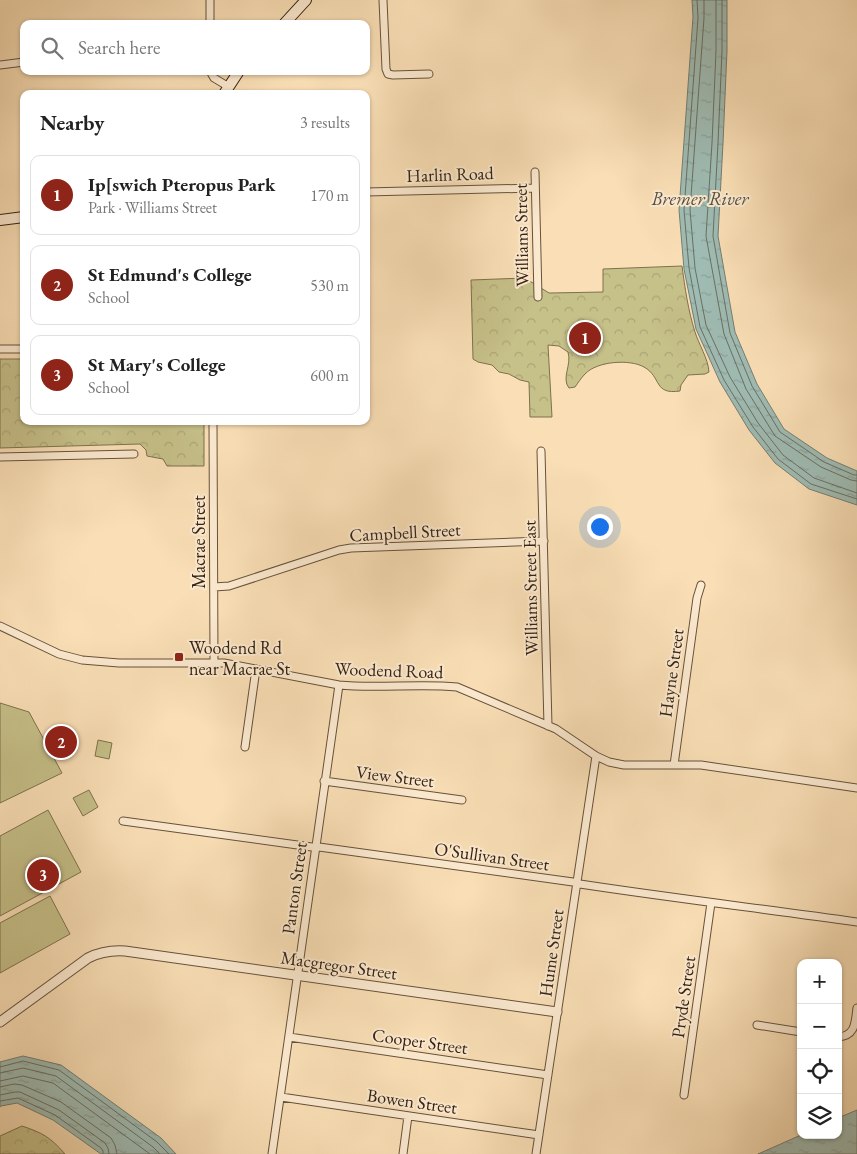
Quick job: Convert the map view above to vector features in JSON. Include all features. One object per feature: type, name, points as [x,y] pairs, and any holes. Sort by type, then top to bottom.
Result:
[{"type":"main road","points":[[288,20],[306,0]]},
{"type":"main road","points":[[226,90],[237,75]]},
{"type":"main road","points":[[0,220],[20,218]]},
{"type":"street","points":[[210,0],[210,20]]},
{"type":"street","points":[[383,0],[386,70],[388,74],[429,74]]},
{"type":"street","points":[[0,65],[20,62]]},
{"type":"street","points":[[212,75],[226,90]]},
{"type":"street","name":"Williams Street","points":[[535,172],[538,297]]},
{"type":"street","name":"Harlin Road","points":[[370,192],[535,188]]},
{"type":"street","points":[[0,348],[20,349]]},
{"type":"street","name":"Macrae Street","points":[[213,425],[214,663]]},
{"type":"street","name":"Williams Street East","points":[[542,450],[548,726]]},
{"type":"street","points":[[0,457],[134,454]]},
{"type":"street","name":"Campbell Street","points":[[214,587],[229,586],[339,550],[351,548],[544,541]]},
{"type":"street","name":"Hayne Street","points":[[674,765],[697,598],[701,586]]},
{"type":"street","name":"Woodend Road","points":[[0,626],[60,654],[82,660],[119,663],[230,664],[356,687],[440,685],[458,687],[548,726],[609,762],[624,765],[701,765],[857,788]]},
{"type":"street","points":[[245,747],[256,669]]},
{"type":"street","name":"Panton Street","points":[[272,1154],[339,685]]},
{"type":"street","name":"Hume Street","points":[[536,1154],[596,756]]},
{"type":"street","name":"View Street","points":[[324,782],[462,800]]},
{"type":"street","name":"O'Sullivan Street","points":[[123,821],[857,922]]},
{"type":"street","name":"Pryde Street","points":[[684,1095],[711,903]]},
{"type":"street","name":"Macgregor Street","points":[[0,1022],[88,958],[102,952],[117,950],[557,1012]]},
{"type":"street","points":[[842,1037],[851,1032],[854,1027],[857,1008]]},
{"type":"street","points":[[757,1026],[797,1031]]},
{"type":"street","name":"Cooper Street","points":[[289,1037],[548,1075]]},
{"type":"street","name":"Bowen Street","points":[[280,1097],[539,1135]]},
{"type":"street","points":[[403,1154],[408,1116]]},
{"type":"green space","points":[[682,266],[690,316],[709,372],[688,375],[681,385],[680,391],[671,392],[661,388],[650,371],[644,367],[638,364],[622,362],[597,366],[585,374],[575,387],[569,388],[566,380],[569,362],[568,352],[559,346],[548,345],[552,417],[530,417],[529,382],[499,372],[492,365],[473,359],[471,280],[525,278],[549,293],[603,292],[603,269]]},
{"type":"green space","points":[[0,359],[20,359],[20,425],[204,425],[204,466],[167,466],[163,459],[147,456],[146,450],[140,444],[0,448]]},
{"type":"green space","points":[[0,703],[29,712],[62,773],[0,803]]},
{"type":"green space","points":[[98,740],[112,743],[109,759],[95,756]]},
{"type":"green space","points":[[89,790],[98,807],[83,816],[73,798]]},
{"type":"green space","points":[[48,810],[81,872],[0,916],[0,836]]},
{"type":"green space","points":[[50,896],[70,934],[0,973],[0,923]]},
{"type":"green space","points":[[22,1126],[46,1136],[65,1154],[0,1154],[0,1136]]},
{"type":"water","name":"Bremer River","points":[[692,0],[727,0],[727,51],[718,236],[735,332],[757,384],[784,429],[827,458],[857,471],[857,505],[809,489],[775,463],[749,430],[720,382],[696,329],[684,269],[679,210],[693,17]]},
{"type":"water","points":[[23,1056],[61,1065],[161,1138],[176,1154],[101,1154],[53,1120],[17,1103],[0,1107],[0,1062]]},
{"type":"water","points":[[857,1110],[857,1154],[758,1154],[797,1137],[797,1139],[842,1139],[842,1116]]},
{"type":"place","name":"Ip[swich Pteropus Park","points":[[585,338]]},
{"type":"place","name":"Woodend Rd near Macrae St","points":[[179,657]]},
{"type":"place","name":"St Edmund's College","points":[[61,742]]},
{"type":"place","name":"St Mary's College","points":[[43,875]]}]
